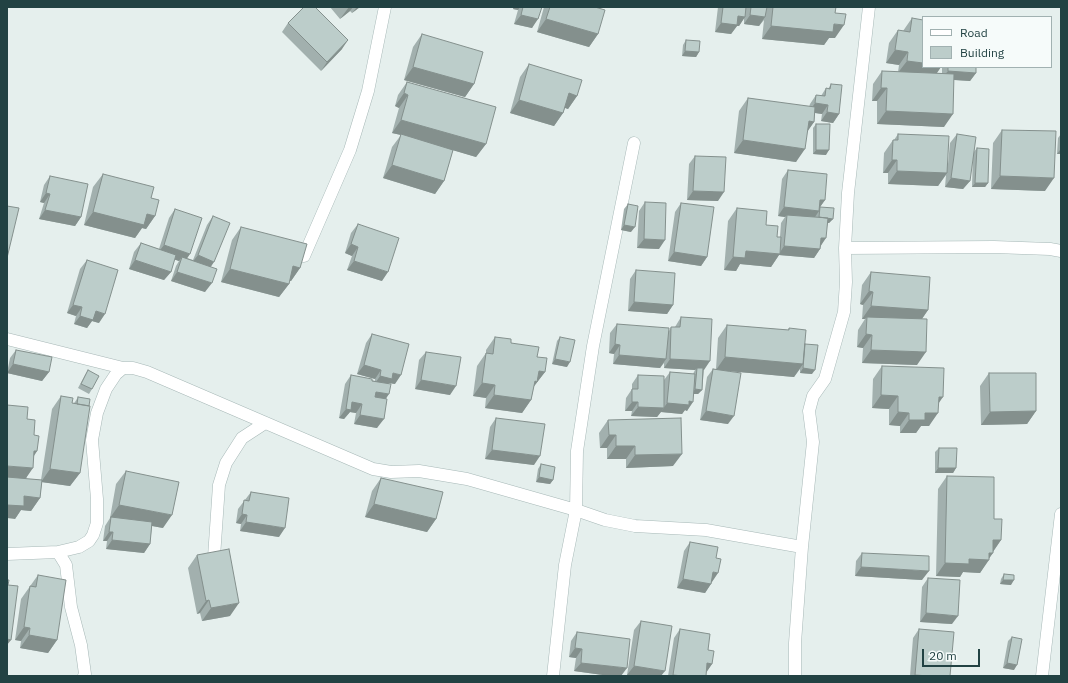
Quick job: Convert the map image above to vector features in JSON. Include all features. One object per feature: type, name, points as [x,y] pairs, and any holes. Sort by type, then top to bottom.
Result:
[{"type":"street","points":[[304,256],[350,150],[368,91],[384,7]]},
{"type":"street","points":[[795,676],[795,643],[802,547],[813,442],[809,411],[813,396],[825,379],[844,312],[848,193],[869,7]]},
{"type":"street","points":[[553,676],[565,565],[576,510],[577,451],[592,354],[634,143]]},
{"type":"street","points":[[845,248],[994,247],[1061,251]]},
{"type":"street","points":[[7,339],[123,368],[132,368],[147,372],[373,469],[390,472],[419,471],[467,479],[576,510],[605,520],[635,526],[706,530],[802,547]]},
{"type":"street","points":[[7,554],[58,552],[78,547],[89,541],[93,535],[97,523],[97,499],[92,440],[97,413],[106,389],[116,374],[123,368]]},
{"type":"street","points":[[214,557],[219,485],[226,463],[242,438],[265,423]]},
{"type":"street","points":[[1042,676],[1061,514]]},
{"type":"street","points":[[58,552],[66,566],[71,607],[80,645],[85,674],[84,676]]},
{"type":"building","points":[[304,7],[315,7],[348,40],[327,62],[288,23]]},
{"type":"building","points":[[523,7],[542,7],[538,19],[521,15]]},
{"type":"building","points":[[550,7],[595,7],[605,10],[598,34],[546,19]]},
{"type":"building","points":[[723,7],[746,7],[745,17],[738,16],[737,25],[721,23]]},
{"type":"building","points":[[751,7],[767,7],[765,17],[750,15]]},
{"type":"building","points":[[773,7],[836,7],[835,13],[846,14],[844,25],[834,24],[833,32],[771,26]]},
{"type":"building","points":[[912,18],[922,20],[922,63],[907,61],[908,52],[895,50],[898,30],[910,32]]},
{"type":"building","points":[[422,34],[483,52],[474,84],[413,67]]},
{"type":"building","points":[[686,40],[700,41],[699,52],[685,51]]},
{"type":"building","points":[[529,64],[582,80],[577,96],[569,93],[563,113],[519,100]]},
{"type":"building","points":[[948,68],[976,68],[976,73],[948,71]]},
{"type":"building","points":[[882,71],[954,74],[953,114],[886,111],[887,88],[881,88]]},
{"type":"building","points":[[407,82],[496,107],[486,144],[401,120],[408,95],[404,93]]},
{"type":"building","points":[[831,84],[842,85],[839,114],[827,112],[828,105],[815,103],[816,95],[825,96],[826,88],[830,89]]},
{"type":"building","points":[[748,98],[815,107],[814,122],[809,121],[805,149],[743,140]]},
{"type":"building","points":[[816,124],[830,124],[829,150],[816,150]]},
{"type":"building","points":[[1002,130],[1056,131],[1054,178],[1000,176]]},
{"type":"building","points":[[401,134],[453,150],[444,181],[392,165]]},
{"type":"building","points":[[898,134],[949,136],[947,173],[897,171],[897,160],[892,160],[893,140],[898,140]]},
{"type":"building","points":[[957,134],[976,137],[970,181],[951,178]]},
{"type":"building","points":[[977,148],[989,149],[988,183],[975,183]]},
{"type":"building","points":[[695,156],[726,157],[724,192],[693,191]]},
{"type":"building","points":[[788,170],[827,174],[825,200],[820,200],[819,211],[784,207]]},
{"type":"building","points":[[103,174],[154,187],[151,198],[159,200],[155,216],[147,214],[144,225],[93,212]]},
{"type":"building","points":[[50,176],[88,184],[81,217],[45,210],[50,194],[46,193]]},
{"type":"building","points":[[645,202],[666,203],[665,240],[644,239]]},
{"type":"building","points":[[681,203],[714,207],[707,257],[674,252]]},
{"type":"building","points":[[628,204],[638,206],[635,227],[624,225]]},
{"type":"building","points":[[7,206],[19,208],[7,258]]},
{"type":"building","points":[[820,207],[834,208],[833,219],[819,217]]},
{"type":"building","points":[[737,208],[767,211],[766,225],[778,226],[777,237],[781,237],[780,254],[746,251],[745,258],[733,257]]},
{"type":"building","points":[[175,209],[202,218],[190,254],[164,245]]},
{"type":"building","points":[[787,215],[828,218],[826,238],[821,238],[820,249],[784,246]]},
{"type":"building","points":[[213,216],[230,223],[214,262],[198,255]]},
{"type":"building","points":[[358,224],[399,238],[388,272],[354,261],[358,247],[351,244]]},
{"type":"building","points":[[241,227],[307,244],[300,268],[293,266],[289,284],[230,269]]},
{"type":"building","points":[[141,243],[176,255],[171,272],[135,260]]},
{"type":"building","points":[[182,257],[217,269],[212,283],[177,272]]},
{"type":"building","points":[[87,260],[118,270],[105,314],[96,311],[93,320],[80,316],[82,307],[73,305]]},
{"type":"building","points":[[636,270],[675,273],[673,305],[634,302]]},
{"type":"building","points":[[871,272],[930,277],[928,310],[871,306],[873,292],[869,291]]},
{"type":"building","points":[[681,317],[712,319],[710,361],[670,359],[671,327],[680,327]]},
{"type":"building","points":[[867,317],[927,319],[926,352],[871,350],[872,335],[866,334]]},
{"type":"building","points":[[617,324],[669,328],[666,359],[619,355],[620,345],[615,344]]},
{"type":"building","points":[[727,325],[806,330],[803,364],[725,357]]},
{"type":"building","points":[[372,334],[409,344],[401,375],[393,373],[392,379],[380,376],[381,370],[364,365]]},
{"type":"building","points":[[495,337],[511,339],[511,343],[539,347],[537,357],[547,358],[545,372],[539,371],[531,400],[494,395],[495,385],[482,383],[486,353],[493,354]]},
{"type":"building","points":[[560,337],[575,340],[570,362],[555,359]]},
{"type":"building","points":[[805,344],[818,345],[815,370],[803,368]]},
{"type":"building","points":[[16,350],[52,357],[49,372],[13,364]]},
{"type":"building","points":[[426,352],[461,357],[456,386],[421,380]]},
{"type":"building","points":[[882,366],[944,368],[943,397],[939,397],[938,413],[925,413],[925,420],[909,420],[909,413],[898,412],[898,396],[881,395]]},
{"type":"building","points":[[697,368],[703,368],[702,390],[695,389]]},
{"type":"building","points":[[713,369],[741,373],[734,416],[706,411]]},
{"type":"building","points":[[88,370],[99,376],[92,389],[81,384]]},
{"type":"building","points":[[670,372],[695,374],[693,402],[689,401],[689,405],[667,403]]},
{"type":"building","points":[[989,373],[1036,373],[1036,411],[990,412]]},
{"type":"building","points":[[351,375],[372,379],[372,381],[391,384],[389,394],[376,392],[375,397],[387,399],[384,419],[360,415],[362,404],[352,402],[351,410],[346,409]]},
{"type":"building","points":[[638,375],[664,376],[664,408],[638,407],[638,402],[632,402],[632,389],[638,389]]},
{"type":"building","points":[[61,396],[73,398],[72,403],[90,406],[80,473],[50,469]]},
{"type":"building","points":[[78,397],[90,399],[89,406],[77,404]]},
{"type":"building","points":[[7,405],[28,407],[27,419],[35,420],[34,435],[39,436],[37,451],[34,451],[33,468],[7,466]]},
{"type":"building","points":[[496,418],[545,424],[540,456],[492,450]]},
{"type":"building","points":[[681,418],[682,454],[635,455],[635,446],[616,446],[616,435],[609,435],[608,420]]},
{"type":"building","points":[[939,448],[957,448],[956,468],[938,468]]},
{"type":"building","points":[[541,464],[555,467],[553,480],[539,477]]},
{"type":"building","points":[[126,471],[179,482],[172,515],[119,505]]},
{"type":"building","points":[[947,476],[994,477],[994,519],[1002,519],[1001,540],[993,540],[993,553],[989,553],[989,560],[969,559],[969,564],[945,563]]},
{"type":"building","points":[[7,477],[42,480],[40,498],[24,496],[24,506],[7,505]]},
{"type":"building","points":[[381,478],[443,492],[436,519],[374,504]]},
{"type":"building","points":[[251,492],[289,498],[285,528],[246,522],[247,515],[242,514],[244,500],[249,501]]},
{"type":"building","points":[[111,517],[152,522],[150,544],[112,540],[113,532],[109,532]]},
{"type":"building","points":[[690,542],[718,547],[716,558],[721,559],[718,573],[713,572],[711,584],[683,579]]},
{"type":"building","points":[[229,549],[239,603],[211,608],[209,600],[206,601],[197,555]]},
{"type":"building","points":[[862,553],[929,556],[929,571],[861,567]]},
{"type":"building","points":[[1004,574],[1014,575],[1014,580],[1003,580]]},
{"type":"building","points":[[38,575],[66,580],[57,640],[29,635],[30,628],[24,627],[30,586],[36,587]]},
{"type":"building","points":[[928,578],[960,580],[958,616],[926,613]]},
{"type":"building","points":[[7,580],[9,580],[8,585],[18,586],[11,640],[7,639]]},
{"type":"building","points":[[641,621],[672,626],[665,671],[634,666]]},
{"type":"building","points":[[680,629],[710,634],[708,650],[714,651],[712,664],[707,663],[706,676],[673,675]]},
{"type":"building","points":[[919,629],[954,632],[950,676],[915,675]]},
{"type":"building","points":[[577,632],[630,639],[627,668],[581,663],[582,649],[575,648]]},
{"type":"building","points":[[1012,637],[1022,639],[1017,665],[1007,663]]}]
